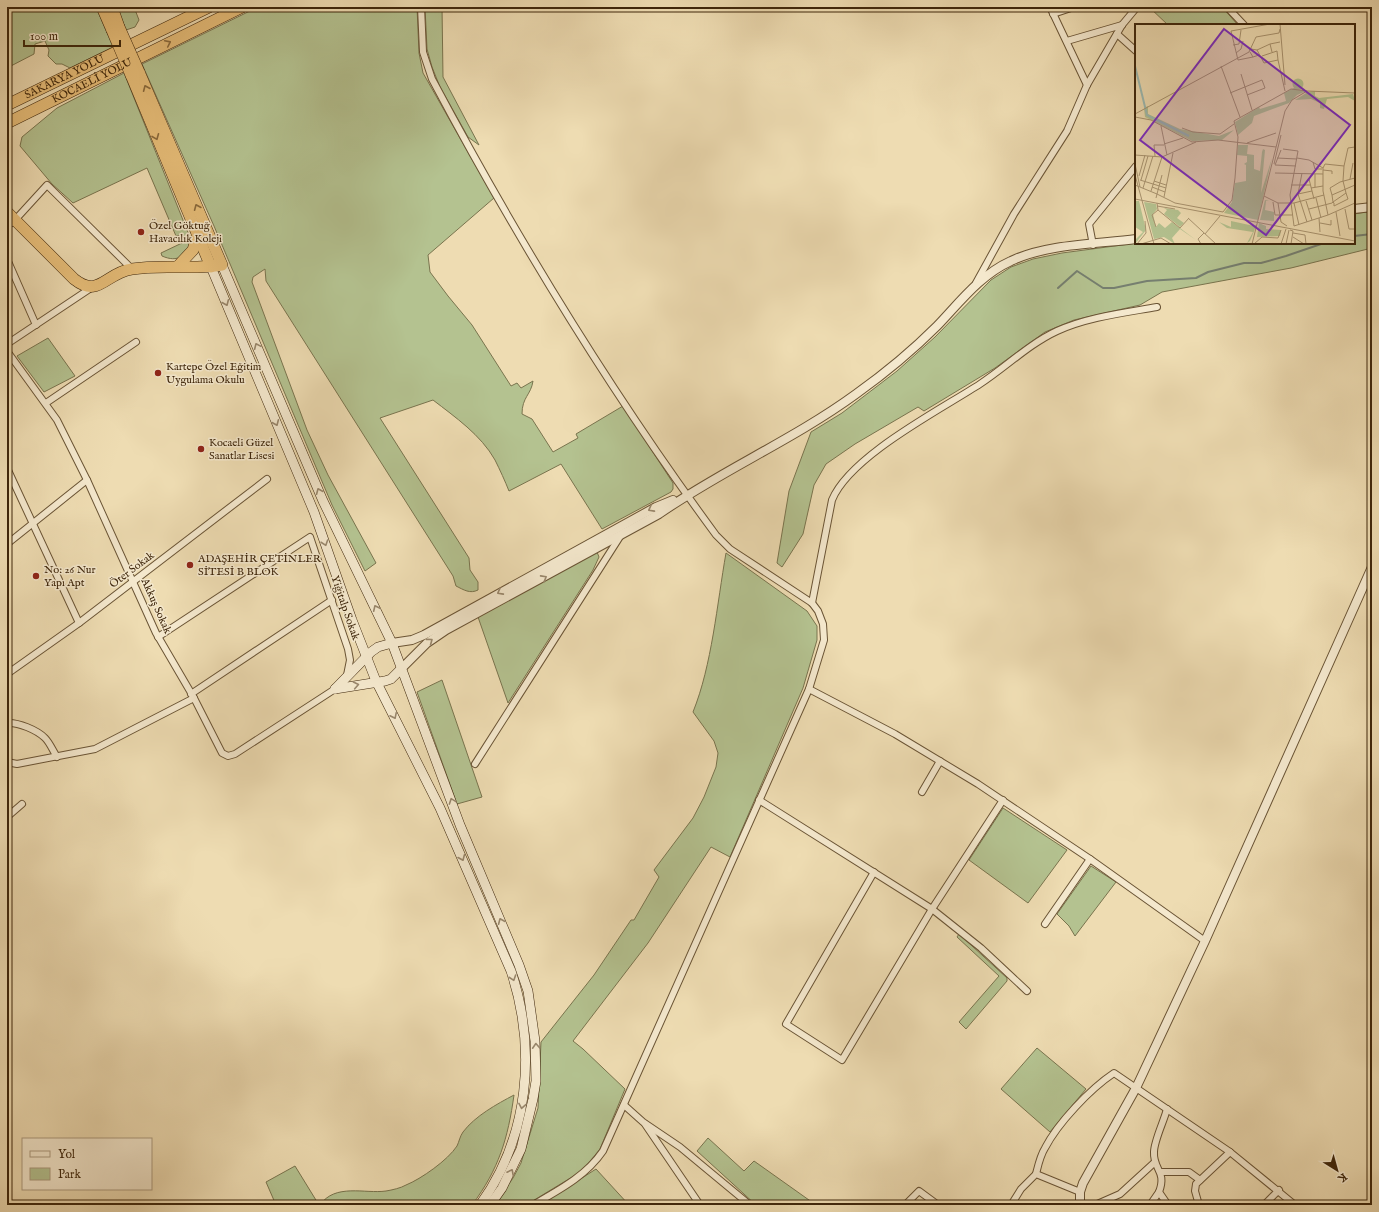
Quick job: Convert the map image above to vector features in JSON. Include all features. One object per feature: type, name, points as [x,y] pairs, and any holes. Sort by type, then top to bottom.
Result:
[{"type":"highway","points":[[102,7],[116,29],[215,261]]},
{"type":"highway","points":[[112,7],[116,29]]},
{"type":"highway","name":"SAKARYA YOLU","points":[[7,105],[208,7]]},
{"type":"highway","name":"KOCAELİ YOLU","points":[[7,122],[242,7]]},
{"type":"highway","points":[[135,74],[170,170],[198,234],[215,261]]},
{"type":"highway","points":[[10,219],[74,279],[85,287],[91,288],[114,275],[132,268],[178,266],[215,261]]},
{"type":"highway","points":[[178,266],[193,250],[198,234]]},
{"type":"main road","points":[[215,261],[318,524],[376,681],[448,824],[511,971],[522,1012],[527,1062],[525,1085],[519,1122],[500,1171],[480,1205]]},
{"type":"main road","points":[[215,261],[323,501],[392,643],[460,825],[519,965],[532,1014],[536,1081],[531,1110],[516,1161],[502,1188],[490,1205]]},
{"type":"main road","points":[[335,689],[378,647],[392,643]]},
{"type":"main road","points":[[335,689],[391,679],[402,668]]},
{"type":"street","points":[[420,7],[420,26],[425,63],[432,80],[451,116],[571,323],[716,535],[730,550],[812,603],[821,617],[824,640],[809,689],[608,1141],[596,1161],[576,1179],[533,1205]]},
{"type":"street","points":[[1050,7],[1088,85]]},
{"type":"street","points":[[1053,14],[1074,7]]},
{"type":"street","points":[[976,284],[1014,214],[1067,131],[1088,85],[1116,34],[1137,7]]},
{"type":"street","points":[[1227,7],[1243,24]]},
{"type":"street","points":[[1067,41],[1122,25]]},
{"type":"street","points":[[1116,34],[1135,50]]},
{"type":"street","points":[[1093,245],[1089,224],[1099,214],[1135,167]]},
{"type":"street","points":[[10,219],[47,185],[132,268]]},
{"type":"street","points":[[1355,209],[1372,207]]},
{"type":"street","points":[[402,668],[426,643],[446,630],[659,514],[687,494],[798,431],[856,394],[914,347],[976,284],[999,267],[1023,256],[1048,250],[1135,239]]},
{"type":"street","points":[[7,259],[36,325]]},
{"type":"street","points":[[7,344],[91,288]]},
{"type":"street","points":[[812,603],[832,500],[840,485],[860,465],[911,426],[980,384],[1046,337],[1074,324],[1157,307]]},
{"type":"street","points":[[46,403],[136,342]]},
{"type":"street","name":"Akkuş Sokak","points":[[7,351],[57,420],[87,480],[134,581],[158,637],[193,696],[222,753],[231,755],[335,689]]},
{"type":"street","points":[[7,468],[78,624]]},
{"type":"street","name":"Öter Sokak","points":[[7,674],[78,624],[266,479]]},
{"type":"street","points":[[7,544],[87,480]]},
{"type":"street","points":[[392,643],[424,635],[656,506],[687,494]]},
{"type":"street","points":[[158,637],[310,538],[318,524]]},
{"type":"street","points":[[475,764],[622,534]]},
{"type":"street","name":"Yiğitalp Sokak","points":[[310,538],[348,649],[350,660],[347,676]]},
{"type":"street","points":[[1080,1205],[1080,1192],[1136,1088],[1205,941],[1372,567]]},
{"type":"street","points":[[7,762],[17,764],[95,749],[193,696],[332,600]]},
{"type":"street","points":[[809,689],[889,731],[1003,800],[1090,859],[1205,941]]},
{"type":"street","points":[[7,723],[13,723],[36,732],[47,741],[57,757]]},
{"type":"street","points":[[922,792],[940,761]]},
{"type":"street","points":[[759,800],[932,909],[981,948],[1027,991]]},
{"type":"street","points":[[874,872],[786,1024],[842,1060],[932,909],[1003,800]]},
{"type":"street","points":[[7,817],[22,804]]},
{"type":"street","points":[[1045,924],[1090,859]]},
{"type":"street","points":[[1011,1205],[1021,1189],[1036,1174],[1044,1150],[1050,1140],[1098,1084],[1114,1073],[1230,1152],[1295,1205]]},
{"type":"street","points":[[624,1105],[643,1122],[680,1147],[750,1205]]},
{"type":"street","points":[[1150,1205],[1160,1192],[1162,1180],[1160,1172],[1154,1162],[1154,1151],[1167,1109]]},
{"type":"street","points":[[643,1122],[700,1205]]},
{"type":"street","points":[[1199,1205],[1195,1191],[1196,1184],[1230,1152]]},
{"type":"street","points":[[1095,1205],[1120,1194],[1154,1162]]},
{"type":"street","points":[[1160,1172],[1189,1172],[1200,1180]]},
{"type":"street","points":[[1036,1174],[1080,1192]]},
{"type":"street","points":[[1264,1205],[1278,1190]]},
{"type":"street","points":[[905,1205],[919,1191],[938,1205]]},
{"type":"street","points":[[1160,1192],[1168,1205]]},
{"type":"green space","points":[[7,7],[96,7],[113,47],[70,68],[62,64],[56,64],[48,56],[49,50],[45,41],[35,44],[34,54],[7,68]]},
{"type":"green space","points":[[117,7],[134,7],[139,20],[135,27],[126,30]]},
{"type":"green space","points":[[258,7],[417,7],[419,53],[423,73],[494,198],[428,255],[430,272],[472,325],[511,386],[517,383],[521,388],[533,381],[523,404],[522,414],[532,419],[553,452],[578,438],[576,434],[623,406],[673,483],[673,489],[671,492],[602,529],[561,464],[509,491],[495,460],[482,442],[467,427],[433,400],[380,418],[469,558],[470,570],[478,582],[478,590],[470,592],[456,586],[453,576],[266,281],[265,269],[253,277],[252,282],[307,430],[328,475],[376,563],[365,571],[332,505],[214,226],[142,64]]},
{"type":"green space","points":[[425,7],[442,7],[443,77],[479,145],[468,137],[440,87],[432,67],[427,49]]},
{"type":"green space","points":[[1149,7],[1222,7],[1237,24],[1167,24]]},
{"type":"green space","points":[[124,73],[191,240],[187,250],[181,257],[173,259],[162,256],[161,253],[182,243],[181,235],[176,236],[147,168],[73,203],[52,184],[20,146],[22,137],[57,108]]},
{"type":"green space","points":[[1372,211],[1372,248],[1291,268],[1162,292],[1140,305],[1074,320],[1045,332],[995,368],[924,411],[918,407],[855,444],[826,464],[814,485],[803,534],[782,567],[777,563],[789,491],[811,432],[842,413],[897,371],[935,337],[991,280],[1011,267],[1033,259],[1062,253],[1135,243],[1355,244],[1355,214]]},
{"type":"green space","points":[[48,338],[75,376],[44,392],[17,356]]},
{"type":"green space","points":[[597,552],[599,557],[593,570],[508,703],[478,617]]},
{"type":"green space","points":[[726,553],[807,611],[817,626],[817,640],[803,688],[730,857],[711,847],[648,943],[573,1041],[625,1089],[600,1149],[582,1171],[526,1205],[495,1205],[521,1163],[538,1108],[541,1042],[594,975],[631,920],[634,920],[659,877],[654,870],[693,818],[704,797],[716,767],[718,753],[714,741],[693,712],[700,694],[705,674]]},
{"type":"green space","points":[[442,680],[482,797],[457,804],[417,692]]},
{"type":"green space","points":[[1003,808],[1067,850],[1028,903],[969,860]]},
{"type":"green space","points":[[1091,866],[1116,882],[1075,936],[1069,926],[1057,914]]},
{"type":"green space","points":[[959,934],[1007,978],[1007,981],[966,1029],[959,1022],[999,976],[957,937]]},
{"type":"green space","points":[[1037,1048],[1086,1089],[1050,1132],[1001,1089]]},
{"type":"green space","points":[[514,1095],[509,1125],[501,1153],[489,1179],[472,1205],[320,1205],[326,1198],[342,1192],[386,1191],[402,1187],[412,1182],[441,1163],[453,1151],[457,1146],[461,1135],[468,1126],[494,1106]]},
{"type":"green space","points":[[708,1138],[744,1171],[754,1161],[816,1205],[756,1205],[697,1151]]},
{"type":"green space","points":[[295,1166],[319,1205],[276,1205],[266,1182]]},
{"type":"green space","points":[[596,1169],[629,1205],[540,1205]]},
{"type":"waterway","points":[[1355,236],[1372,234]]},
{"type":"waterway","points":[[1058,288],[1077,271],[1103,288],[1114,288],[1147,281],[1196,278],[1208,272],[1244,263],[1261,263],[1321,244]]},
{"type":"place","name":"Özel Göktuğ Havacılık Koleji","points":[[141,232]]},
{"type":"place","name":"Kartepe Özel Eğitim Uygulama Okulu","points":[[158,373]]},
{"type":"place","name":"Kocaeli Güzel Sanatlar Lisesi","points":[[201,449]]},
{"type":"place","name":"ADAŞEHİR ÇETİNLER SİTESİ B BLOK","points":[[190,565]]},
{"type":"place","name":"No: 26 Nur Yapı Apt","points":[[36,576]]}]
